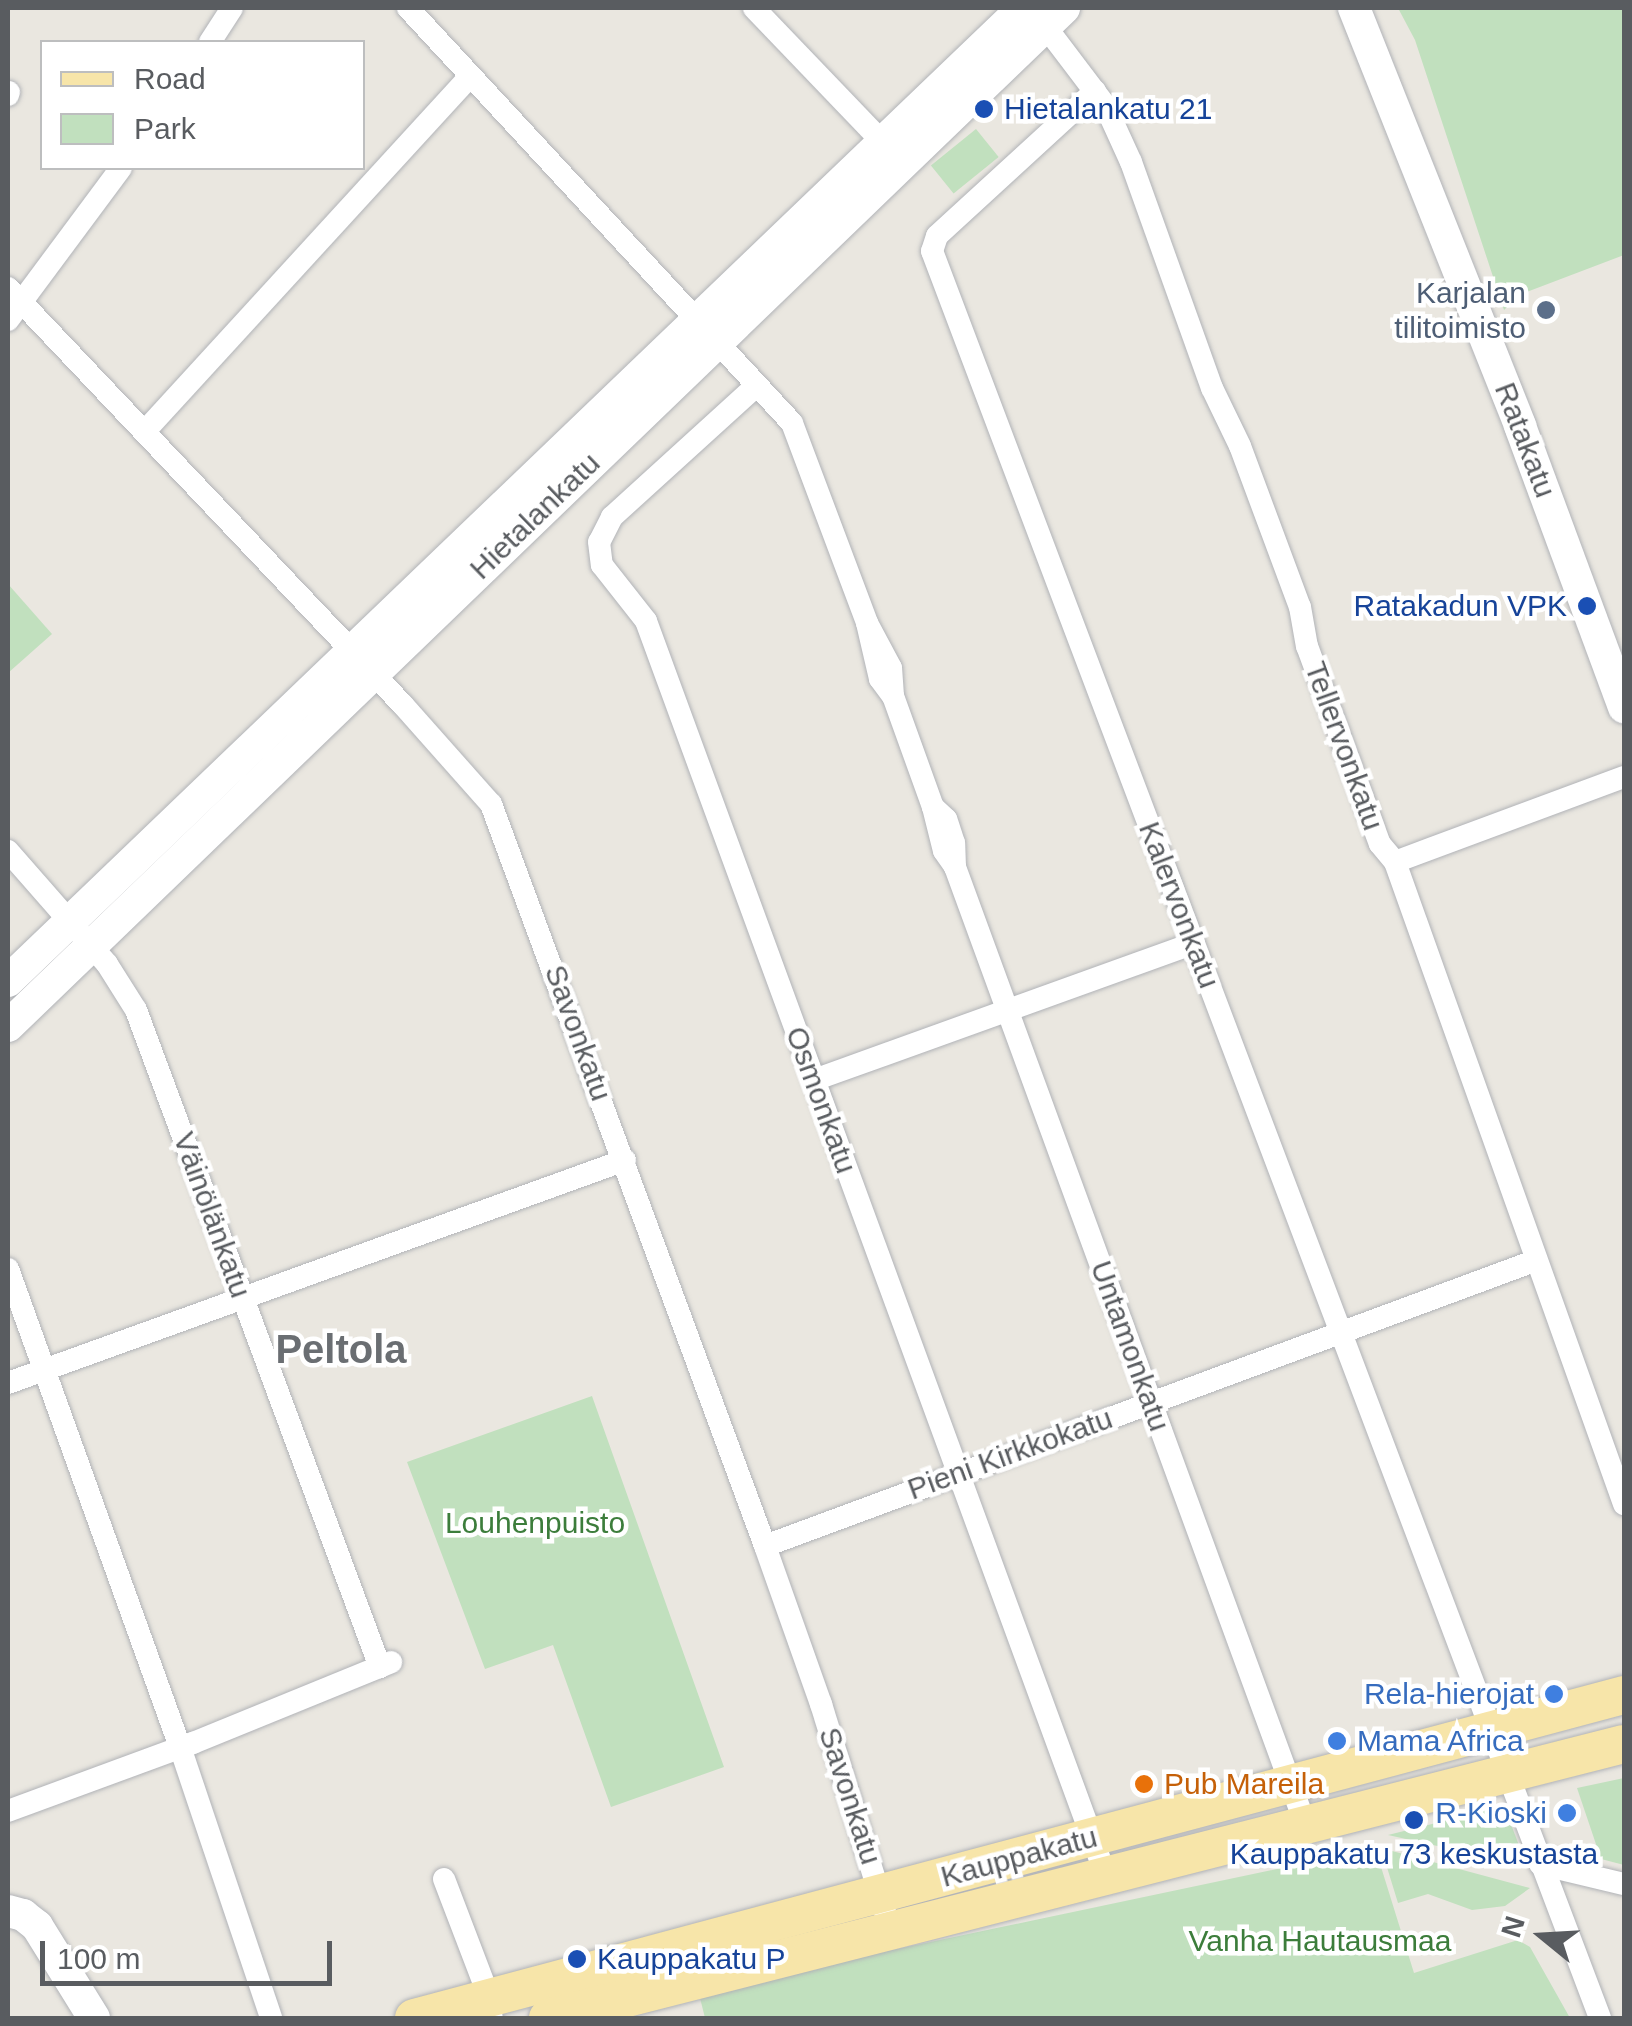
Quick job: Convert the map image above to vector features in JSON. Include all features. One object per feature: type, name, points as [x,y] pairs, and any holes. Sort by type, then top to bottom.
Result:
[{"type":"main road","name":"Ratakatu","points":[[1354,8],[1500,376],[1624,707]]},
{"type":"main road","name":"Hietalankatu","points":[[8,981],[233,760],[361,660],[1040,12]]},
{"type":"main road","name":"Hietalankatu","points":[[8,1026],[256,784],[361,660]]},
{"type":"main road","name":"Kauppakatu","points":[[414,2018],[490,2009],[881,1894],[1624,1696]]},
{"type":"main road","name":"Kauppakatu","points":[[548,2018],[1624,1744]]},
{"type":"main road","points":[[8,1911],[23,1914],[36,1926],[94,2018]]},
{"type":"street","points":[[211,40],[232,8]]},
{"type":"street","name":"Untamonkatu","points":[[408,8],[792,423],[866,623],[880,679],[893,696],[934,807],[944,851],[955,867],[1306,1826]]},
{"type":"street","points":[[754,8],[892,152]]},
{"type":"street","name":"Tellervonkatu","points":[[1040,12],[1116,124],[1132,162],[1212,388],[1240,446],[1300,607],[1307,646],[1380,844],[1395,862],[1624,1504]]},
{"type":"street","points":[[145,431],[470,76]]},
{"type":"street","name":"Kalervonkatu","points":[[1095,92],[937,236],[932,251],[1600,2018]]},
{"type":"street","points":[[13,304],[119,170]]},
{"type":"street","name":"Savonkatu","points":[[13,304],[145,431],[491,804],[765,1546],[891,1931]]},
{"type":"street","name":"Osmonkatu","points":[[756,386],[612,517],[598,542],[602,565],[646,620],[1106,1876]]},
{"type":"street","points":[[1395,862],[1624,777]]},
{"type":"street","name":"Väinölänkatu","points":[[8,851],[92,946],[136,1010],[242,1298],[386,1665],[180,1748]]},
{"type":"street","points":[[814,1080],[1194,943]]},
{"type":"street","points":[[8,1383],[625,1160]]},
{"type":"street","name":"Pieni Kirkkokatu","points":[[765,1546],[1537,1260]]},
{"type":"street","points":[[8,1269],[272,2018]]},
{"type":"street","points":[[8,1811],[180,1748]]},
{"type":"street","points":[[1540,1864],[1624,1884]]},
{"type":"street","points":[[444,1879],[490,2009]]},
{"type":"green space","points":[[1398,8],[1624,8],[1624,255],[1519,295],[1504,310],[1415,40]]},
{"type":"green space","points":[[976,129],[999,157],[954,193],[931,166]]},
{"type":"green space","points":[[8,584],[52,634],[8,673]]},
{"type":"green space","name":"Louhenpuisto","points":[[592,1396],[724,1767],[611,1807],[553,1645],[485,1669],[407,1462]]},
{"type":"green space","points":[[1624,1778],[1624,1865],[1601,1859],[1577,1788]]},
{"type":"green space","points":[[1504,1806],[1527,1866],[1388,1835]]},
{"type":"green space","points":[[1381,1848],[1530,1888],[1505,1906],[1472,1910],[1428,1894],[1398,1903]]},
{"type":"green space","name":"Vanha Hautausmaa","points":[[1362,1851],[1377,1854],[1414,1973],[1518,1940],[1530,1947],[1570,2018],[705,2018],[700,1998],[859,1957]]},
{"type":"place","name":"Hietalankatu 21","points":[[984,109]]},
{"type":"place","name":"Karjalan tilitoimisto","points":[[1546,310]]},
{"type":"place","name":"Ratakadun VPK","points":[[1587,606]]},
{"type":"place","name":"Rela-hierojat","points":[[1554,1694]]},
{"type":"place","name":"Mama Africa","points":[[1337,1741]]},
{"type":"place","name":"Pub Mareila","points":[[1144,1784]]},
{"type":"place","name":"R-Kioski","points":[[1567,1813]]},
{"type":"place","name":"Kauppakatu 73 keskustasta","points":[[1414,1820]]},
{"type":"place","name":"Kauppakatu P","points":[[577,1959]]},
{"type":"district","name":"Peltola","points":[[341,1349]]}]
